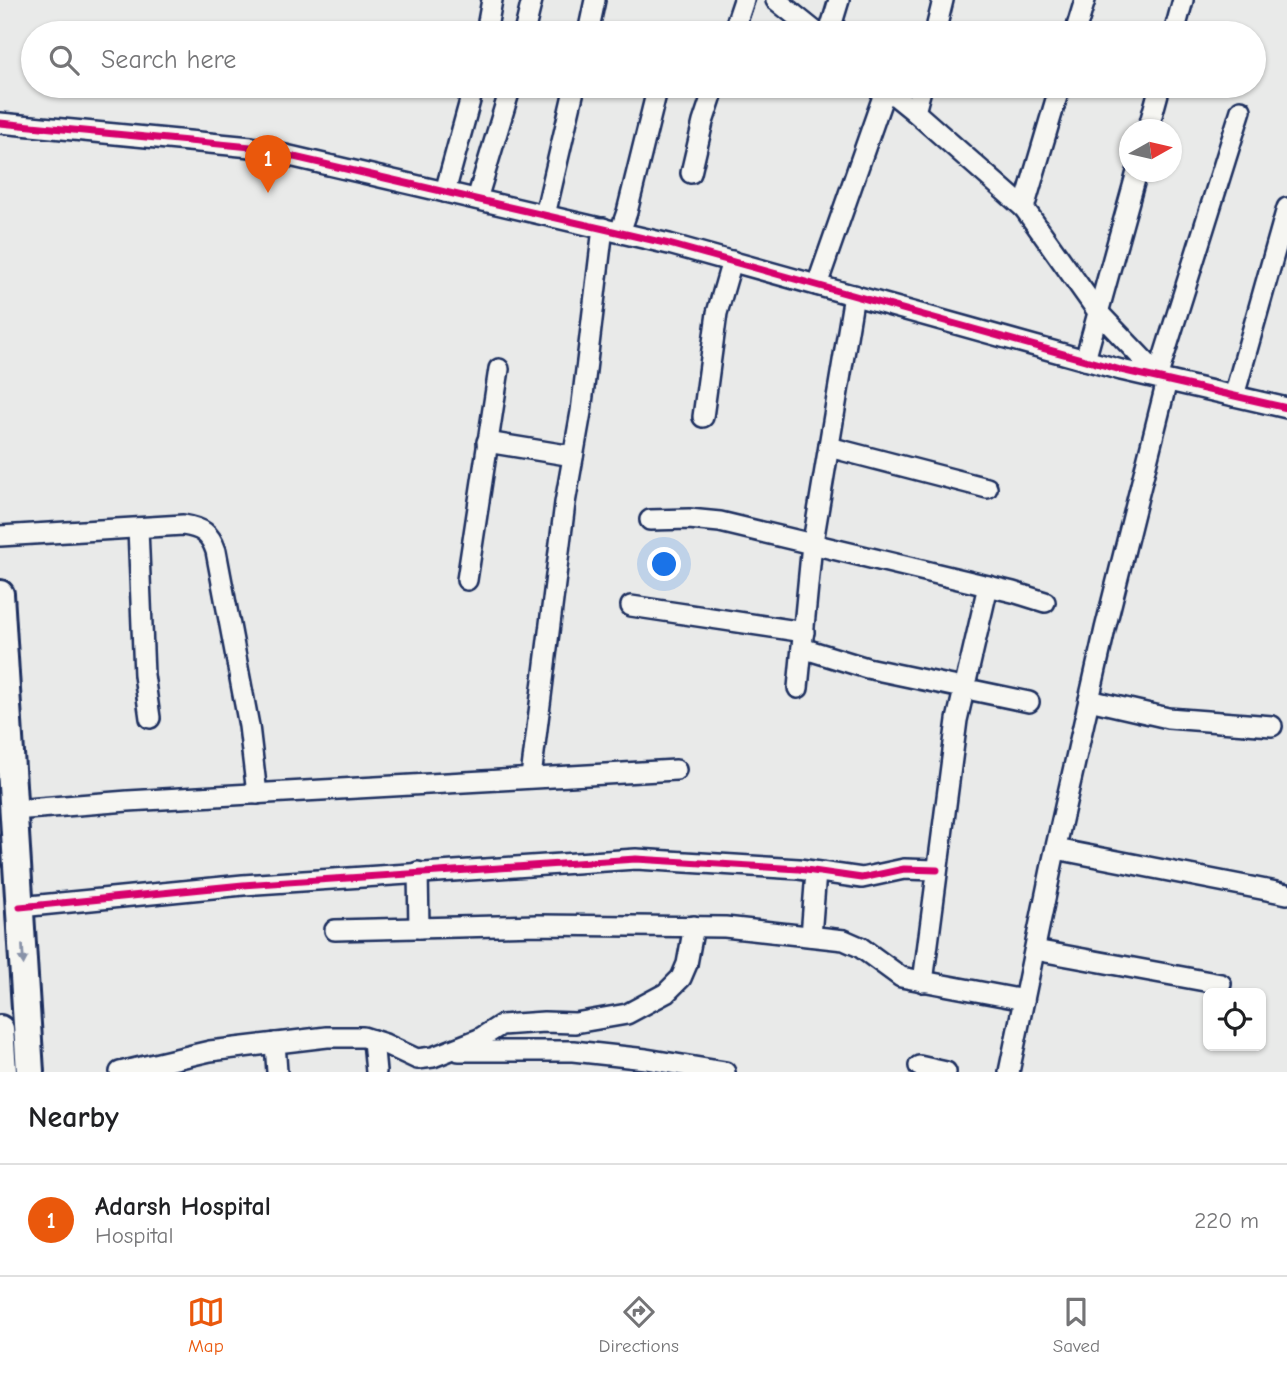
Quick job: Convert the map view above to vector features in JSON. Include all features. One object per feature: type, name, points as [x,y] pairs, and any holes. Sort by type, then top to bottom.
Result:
[{"type":"main road","points":[[0,594],[30,1072]]},
{"type":"street","points":[[488,21],[492,0]]},
{"type":"street","points":[[527,21],[531,0]]},
{"type":"street","points":[[591,21],[596,0]]},
{"type":"street","points":[[737,21],[744,0]]},
{"type":"street","points":[[833,21],[839,0]]},
{"type":"street","points":[[938,21],[943,0]]},
{"type":"street","points":[[1079,21],[1085,0]]},
{"type":"street","points":[[1177,21],[1183,0]]},
{"type":"street","points":[[780,1],[803,21]]},
{"type":"street","points":[[445,192],[471,98]]},
{"type":"street","points":[[477,199],[507,98]]},
{"type":"street","points":[[545,215],[572,98]]},
{"type":"street","points":[[531,777],[561,529],[611,230],[627,212],[655,98]]},
{"type":"street","points":[[691,173],[711,98]]},
{"type":"street","points":[[817,285],[880,98]]},
{"type":"street","points":[[898,98],[1024,208],[1098,312],[1163,378]]},
{"type":"street","points":[[915,112],[919,98]]},
{"type":"street","points":[[1024,208],[1056,98]]},
{"type":"street","points":[[1151,119],[1157,98]]},
{"type":"street","points":[[1010,1072],[1056,849],[1163,378],[1241,110]]},
{"type":"street","points":[[0,123],[251,147],[611,230],[732,261],[1085,360],[1287,408]]},
{"type":"street","points":[[1085,360],[1133,182]]},
{"type":"street","points":[[1234,396],[1287,208]]},
{"type":"street","points":[[703,417],[717,313],[732,261]]},
{"type":"street","points":[[799,688],[813,543],[854,295]]},
{"type":"street","points":[[467,580],[499,369]]},
{"type":"street","points":[[487,442],[573,456]]},
{"type":"street","points":[[829,447],[987,488]]},
{"type":"street","points":[[650,520],[690,519],[720,522],[1045,602]]},
{"type":"street","points":[[0,536],[183,525],[197,527],[211,536],[249,726],[257,794]]},
{"type":"street","points":[[138,528],[144,675],[150,718]]},
{"type":"street","points":[[922,982],[957,720],[988,586]]},
{"type":"street","points":[[631,606],[803,640],[867,668],[1030,702]]},
{"type":"street","points":[[1089,700],[1168,718],[1272,726]]},
{"type":"street","points":[[15,810],[128,801],[676,770]]},
{"type":"street","points":[[1056,849],[1287,894]]},
{"type":"street","points":[[20,907],[243,885],[636,859],[816,872],[862,878],[904,869],[937,870]]},
{"type":"street","points":[[811,936],[816,872]]},
{"type":"street","points":[[418,873],[419,928]]},
{"type":"street","points":[[335,930],[538,925],[725,927],[844,940],[860,947],[901,976],[1024,1000]]},
{"type":"street","points":[[120,1072],[210,1051],[327,1037],[363,1037],[417,1059],[450,1051],[479,1039],[501,1025],[525,1022],[575,1023],[627,1014],[666,993],[681,978],[687,964],[694,926]]},
{"type":"street","points":[[1034,950],[1221,984]]},
{"type":"street","points":[[373,1040],[376,1072]]},
{"type":"street","points":[[275,1043],[276,1072]]},
{"type":"street","points":[[450,1051],[573,1051],[725,1072]]},
{"type":"street","points":[[919,1066],[946,1072]]},
{"type":"cycle path","points":[[0,123],[251,147],[669,244],[1121,370],[1287,408]]},
{"type":"cycle path","points":[[20,907],[243,885],[636,859],[799,869],[862,878],[904,869],[937,870]]},
{"type":"place","name":"Adarsh Hospital","points":[[268,193]]}]
